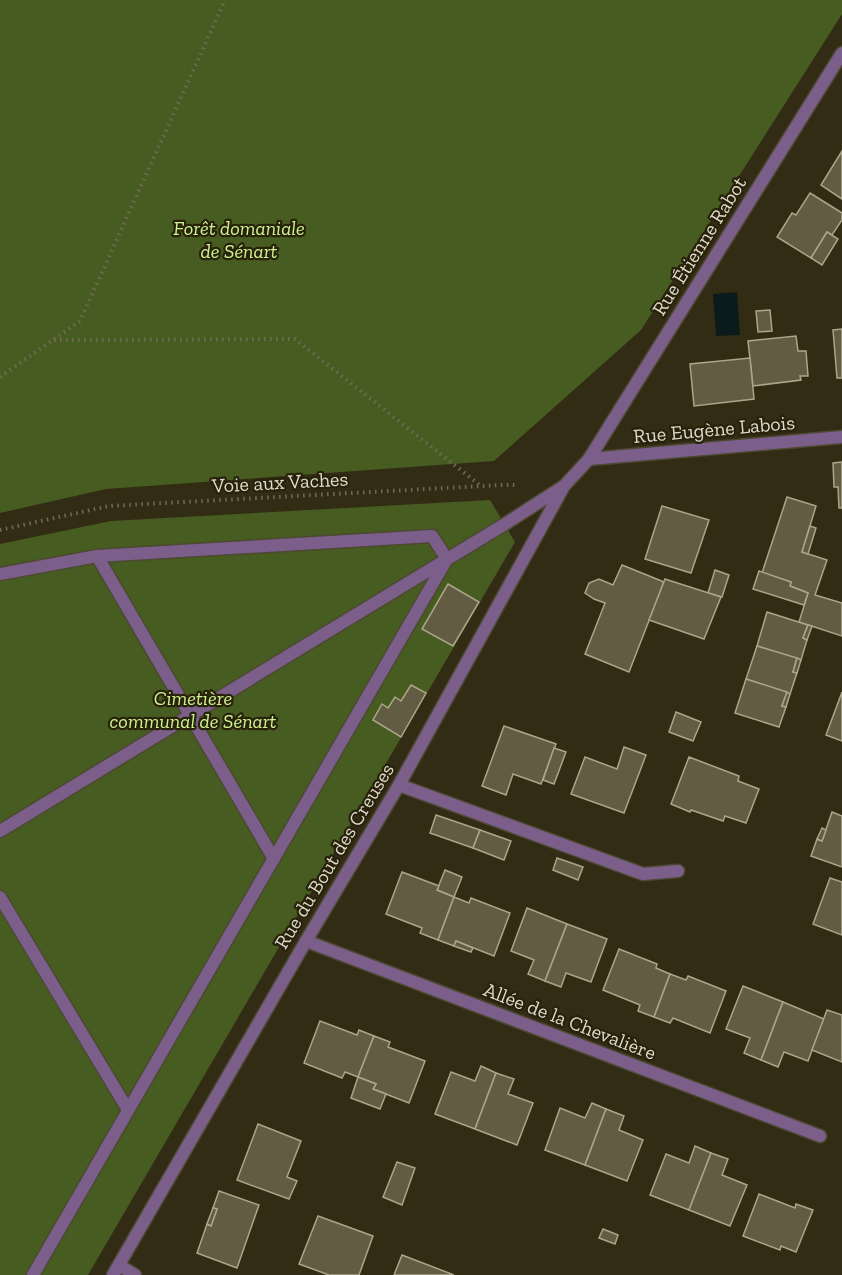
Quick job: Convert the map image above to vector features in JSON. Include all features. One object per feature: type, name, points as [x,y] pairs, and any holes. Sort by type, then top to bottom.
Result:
[{"type":"street","name":"Rue Étienne Rabot","points":[[589,459],[842,53]]},
{"type":"street","name":"Rue Eugène Labois","points":[[589,459],[842,437]]},
{"type":"street","name":"Rue du Bout des Creuses","points":[[116,1270],[399,785],[564,486],[589,459]]},
{"type":"street","points":[[0,831],[564,486]]},
{"type":"street","points":[[0,574],[97,556],[432,536],[447,559]]},
{"type":"street","points":[[97,556],[274,859]]},
{"type":"street","points":[[33,1275],[447,559]]},
{"type":"street","points":[[399,785],[643,874],[678,871]]},
{"type":"street","points":[[0,897],[128,1110]]},
{"type":"street","name":"Allée de la Chevalière","points":[[306,941],[820,1136]]},
{"type":"street","points":[[116,1270],[135,1275]]},
{"type":"path","points":[[0,377],[80,321],[225,0]]},
{"type":"path","points":[[54,340],[295,339],[481,486]]},
{"type":"path","name":"Voie aux Vaches","points":[[0,530],[109,506],[522,485]]},
{"type":"green space","name":"Forêt domaniale de Sénart","points":[[0,0],[842,0],[842,14],[641,330],[494,461],[106,489],[0,513]]},
{"type":"green space","name":"Cimetière communal de Sénart","points":[[490,500],[515,542],[88,1275],[0,1275],[0,544],[111,521]]},
{"type":"shaded area","points":[[737,292],[740,335],[716,336],[713,294]]},
{"type":"building","points":[[842,151],[842,199],[821,185]]},
{"type":"building","points":[[810,193],[842,213],[842,220],[832,235],[827,232],[811,258],[777,237],[792,213],[796,215]]},
{"type":"building","points":[[827,232],[838,239],[822,265],[811,258]]},
{"type":"building","points":[[770,310],[772,331],[758,332],[756,311]]},
{"type":"building","points":[[842,329],[842,378],[837,378],[833,330]]},
{"type":"building","points":[[796,336],[798,351],[806,351],[808,376],[800,376],[801,380],[753,386],[748,341]]},
{"type":"building","points":[[750,358],[754,399],[694,406],[690,364]]},
{"type":"building","points":[[842,462],[842,508],[839,508],[838,487],[834,487],[833,463]]},
{"type":"building","points":[[787,497],[816,506],[802,552],[827,560],[815,595],[842,603],[842,636],[799,622],[808,593],[790,586],[791,582],[762,573]]},
{"type":"building","points":[[662,506],[709,520],[691,573],[645,559]]},
{"type":"building","points":[[810,526],[816,528],[808,554],[802,552]]},
{"type":"building","points":[[622,565],[664,582],[629,672],[585,654],[605,603],[585,593],[589,583],[599,579],[613,585]]},
{"type":"building","points":[[715,570],[729,575],[722,597],[708,593]]},
{"type":"building","points":[[759,571],[791,582],[790,586],[808,593],[804,605],[753,589]]},
{"type":"building","points":[[665,579],[721,597],[704,639],[649,620]]},
{"type":"building","points":[[448,584],[479,602],[453,646],[422,629]]},
{"type":"building","points":[[767,612],[808,625],[803,638],[807,640],[801,660],[757,646]]},
{"type":"building","points":[[808,625],[812,626],[807,640],[803,638]]},
{"type":"building","points":[[757,646],[797,658],[793,672],[797,673],[790,694],[746,679]]},
{"type":"building","points":[[797,658],[801,660],[797,673],[793,672]]},
{"type":"building","points":[[746,679],[787,692],[782,706],[786,707],[779,727],[735,713]]},
{"type":"building","points":[[411,685],[426,693],[401,737],[373,720],[382,704],[388,708],[395,697],[401,701]]},
{"type":"building","points":[[787,692],[790,694],[786,707],[782,706]]},
{"type":"building","points":[[842,692],[842,741],[826,735]]},
{"type":"building","points":[[676,712],[701,722],[693,741],[669,732]]},
{"type":"building","points":[[504,726],[556,744],[541,784],[513,774],[506,795],[482,786]]},
{"type":"building","points":[[624,747],[646,755],[624,813],[571,794],[585,757],[617,769]]},
{"type":"building","points":[[554,748],[566,752],[554,784],[543,780]]},
{"type":"building","points":[[689,757],[739,776],[738,781],[759,789],[746,823],[725,816],[723,821],[671,804]]},
{"type":"building","points":[[832,812],[842,816],[842,867],[811,856],[817,839],[822,841]]},
{"type":"building","points":[[436,815],[480,830],[473,848],[430,833]]},
{"type":"building","points":[[822,828],[826,830],[822,841],[817,839]]},
{"type":"building","points":[[480,830],[511,841],[504,860],[473,848]]},
{"type":"building","points":[[557,858],[583,867],[578,880],[553,870]]},
{"type":"building","points":[[445,870],[462,877],[454,897],[437,890]]},
{"type":"building","points":[[402,872],[439,886],[437,890],[454,897],[438,940],[420,933],[422,928],[386,914]]},
{"type":"building","points":[[830,878],[842,882],[842,935],[813,924]]},
{"type":"building","points":[[454,897],[469,903],[471,898],[510,913],[494,956],[456,941],[454,946],[438,940]]},
{"type":"building","points":[[527,908],[567,924],[545,981],[528,974],[534,960],[511,951]]},
{"type":"building","points":[[567,924],[607,939],[591,982],[566,973],[561,987],[545,981]]},
{"type":"building","points":[[456,941],[473,948],[471,952],[454,946]]},
{"type":"building","points":[[619,949],[657,964],[656,968],[670,974],[654,1017],[638,1011],[640,1005],[603,990]]},
{"type":"building","points":[[670,974],[686,980],[688,976],[726,991],[710,1033],[673,1018],[670,1023],[654,1017]]},
{"type":"building","points":[[743,986],[783,1002],[761,1060],[744,1053],[750,1038],[726,1029]]},
{"type":"building","points":[[783,1002],[824,1019],[808,1061],[784,1052],[778,1067],[761,1060]]},
{"type":"building","points":[[827,1010],[842,1015],[842,1062],[812,1050]]},
{"type":"building","points":[[320,1021],[357,1035],[359,1030],[374,1036],[358,1077],[345,1072],[342,1078],[304,1063]]},
{"type":"building","points":[[374,1036],[390,1042],[388,1047],[425,1061],[409,1103],[373,1089],[376,1084],[358,1077]]},
{"type":"building","points":[[481,1066],[496,1073],[475,1129],[435,1114],[451,1072],[475,1081]]},
{"type":"building","points":[[496,1073],[514,1079],[508,1094],[533,1103],[517,1145],[475,1129]]},
{"type":"building","points":[[358,1077],[376,1084],[373,1089],[386,1094],[380,1109],[351,1098]]},
{"type":"building","points":[[592,1103],[606,1109],[585,1165],[545,1150],[560,1108],[585,1118]]},
{"type":"building","points":[[606,1109],[624,1116],[619,1130],[643,1140],[627,1181],[585,1165]]},
{"type":"building","points":[[258,1124],[301,1141],[287,1177],[297,1181],[289,1199],[237,1180]]},
{"type":"building","points":[[695,1146],[711,1153],[689,1210],[650,1195],[666,1154],[689,1163]]},
{"type":"building","points":[[711,1153],[728,1159],[722,1175],[747,1185],[730,1226],[689,1210]]},
{"type":"building","points":[[397,1162],[415,1168],[402,1205],[383,1197]]},
{"type":"building","points":[[219,1191],[259,1205],[237,1268],[197,1253],[207,1224],[211,1226],[217,1209],[213,1208]]},
{"type":"building","points":[[759,1194],[795,1208],[796,1204],[813,1210],[796,1252],[781,1246],[780,1250],[743,1236]]},
{"type":"building","points":[[213,1208],[217,1209],[211,1226],[207,1224]]},
{"type":"building","points":[[318,1216],[373,1236],[359,1275],[329,1275],[299,1264]]},
{"type":"building","points":[[603,1229],[618,1235],[615,1244],[599,1238]]},
{"type":"building","points":[[402,1255],[454,1275],[394,1275]]}]
